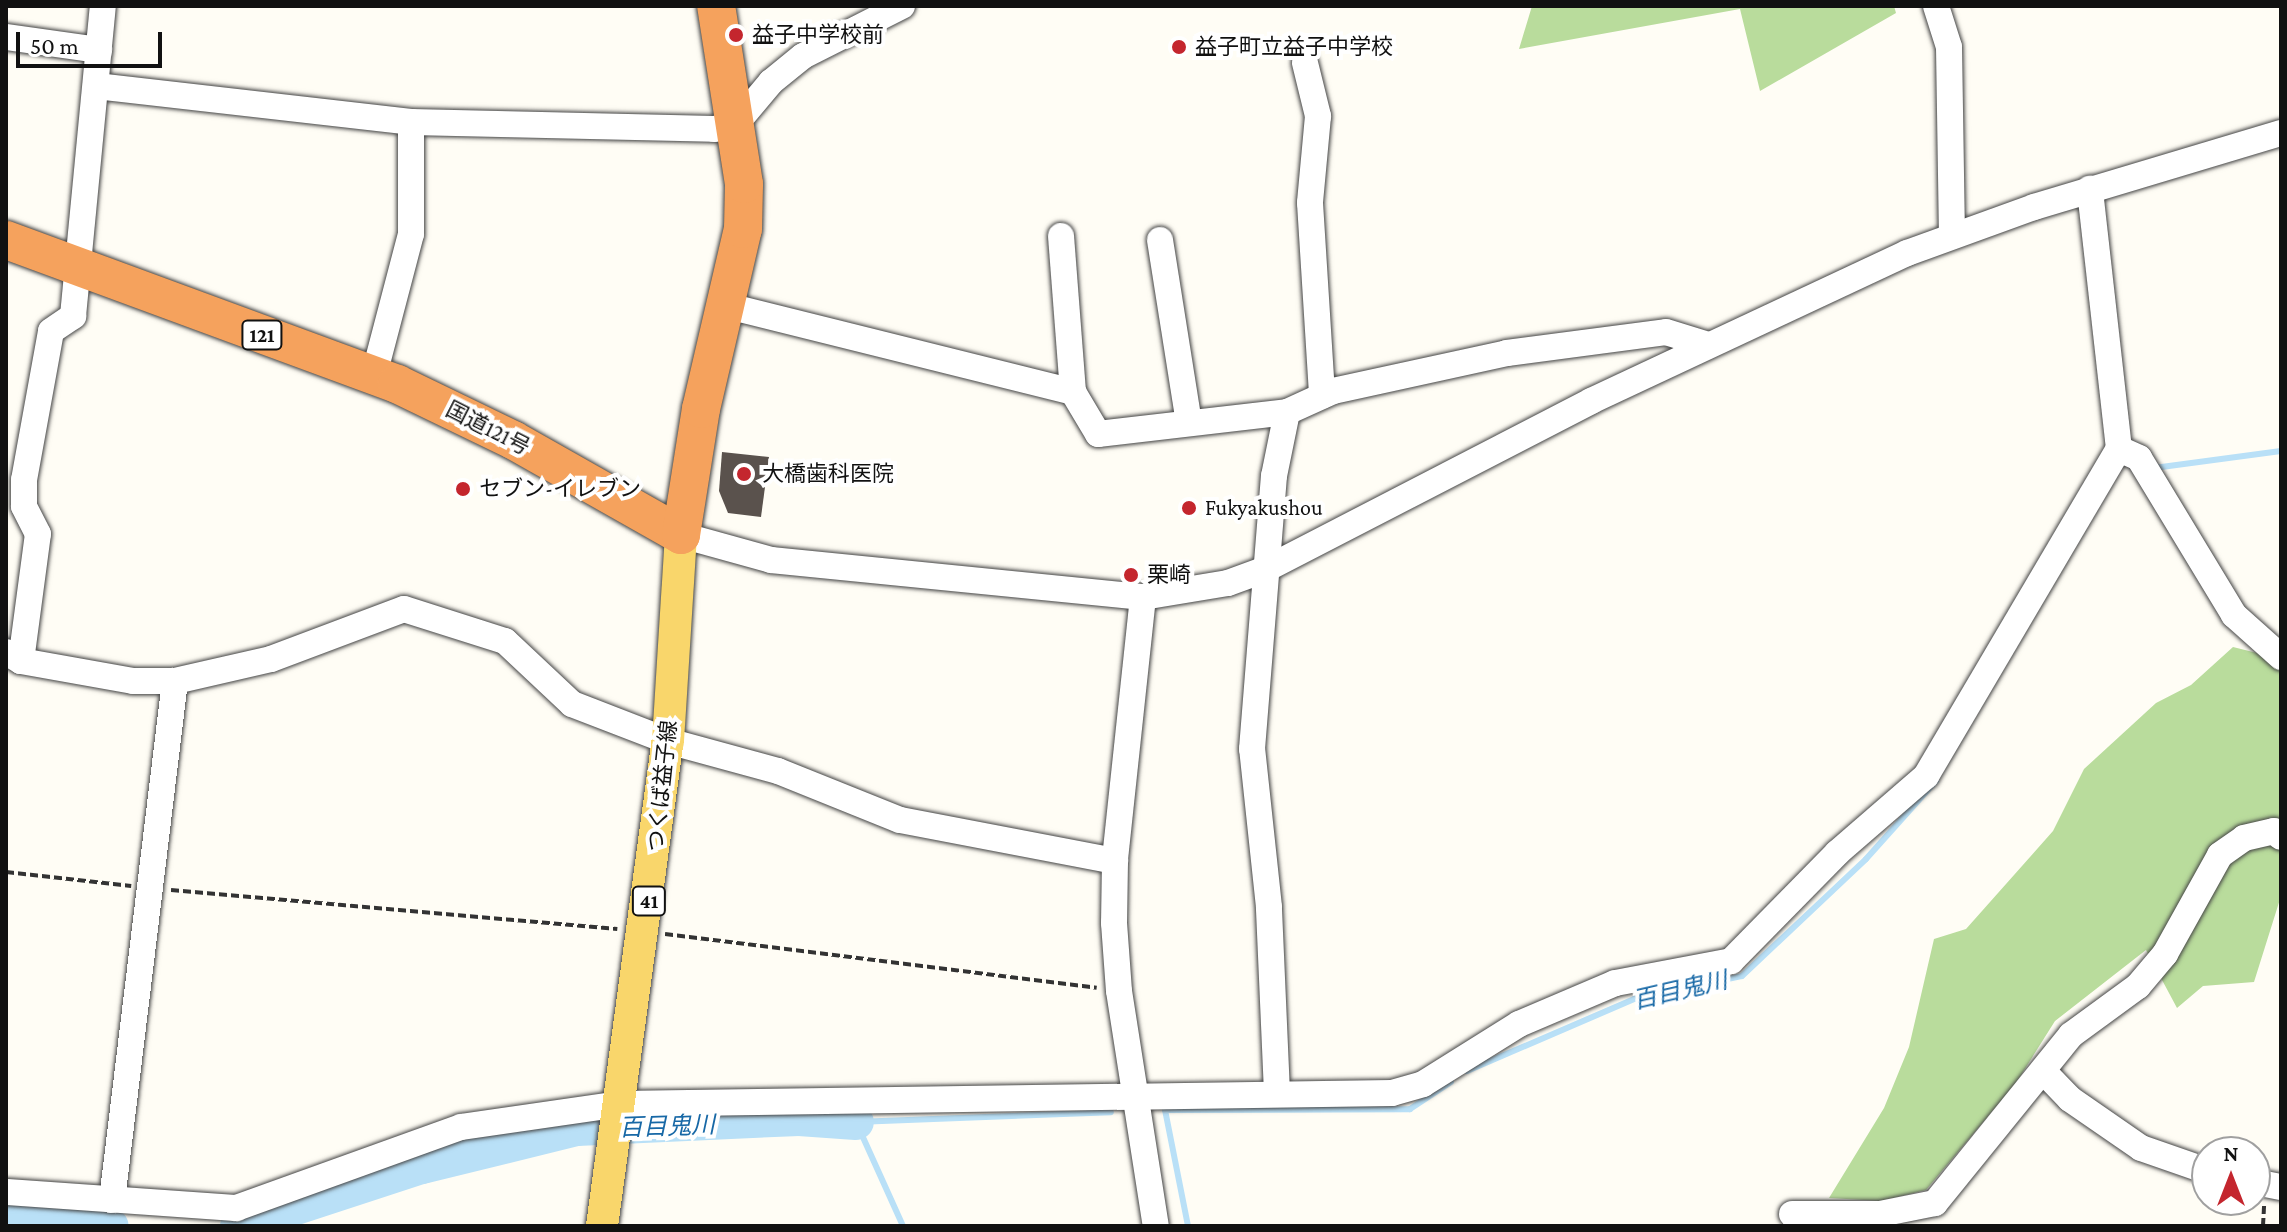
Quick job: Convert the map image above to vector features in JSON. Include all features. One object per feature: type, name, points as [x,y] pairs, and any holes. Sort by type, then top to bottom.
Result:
[{"type":"highway","points":[[681,535],[724,305],[743,229],[744,184],[716,6]]},
{"type":"highway","name":"国道121号","points":[[6,240],[374,375],[472,419],[681,535]]},
{"type":"main road","name":"つくば益子線","points":[[602,1226],[645,931],[668,741],[681,535]]},
{"type":"street","points":[[103,6],[73,316],[51,331],[24,480],[24,506],[38,534],[13,656],[133,681],[175,681],[271,659],[404,609],[505,641],[572,704],[668,741],[778,771],[900,820],[1115,861]]},
{"type":"street","points":[[96,86],[411,122],[735,125],[771,82],[803,56],[902,6]]},
{"type":"street","points":[[1936,6],[1949,47],[1952,236]]},
{"type":"street","points":[[6,37],[99,50]]},
{"type":"street","points":[[1305,63],[1318,116],[1310,203],[1322,396]]},
{"type":"street","points":[[374,375],[411,234],[411,122]]},
{"type":"street","points":[[681,535],[771,560],[1143,597],[1228,583],[1266,569],[1708,345],[1952,236],[2090,189],[2281,133]]},
{"type":"street","points":[[6,1192],[112,1200],[238,1217],[461,1127],[1134,1093],[1392,1093],[1423,1084],[1519,1024],[1615,983],[1731,961],[1837,853],[1926,776],[2119,449],[2090,189]]},
{"type":"street","points":[[1061,236],[1073,392],[1098,434],[1287,412],[1322,396],[1507,353],[1666,332],[1708,345]]},
{"type":"street","points":[[1160,240],[1189,423]]},
{"type":"street","points":[[724,305],[1073,392]]},
{"type":"street","points":[[1277,1093],[1269,907],[1252,749],[1274,476],[1287,412]]},
{"type":"street","points":[[2119,449],[2139,458],[2234,615],[2281,657]]},
{"type":"street","points":[[1143,597],[1115,861],[1119,991],[1156,1226]]},
{"type":"street","points":[[112,1200],[175,681]]},
{"type":"street","points":[[1792,1214],[1880,1214],[1935,1203],[2071,1035],[2138,986],[2165,954],[2220,855],[2244,838],[2274,831],[2281,837]]},
{"type":"street","points":[[2044,1072],[2070,1099],[2141,1148],[2191,1165]]},
{"type":"path","points":[[6,872],[150,888],[645,931],[1119,991]]},
{"type":"green space","points":[[1532,6],[1894,6],[1896,13],[1760,91],[1740,9],[1519,49]]},
{"type":"green space","points":[[2233,647],[2281,659],[2281,896],[2254,982],[2203,986],[2177,1008],[2146,950],[2055,1021],[2016,1083],[1926,1190],[1881,1201],[1829,1198],[1884,1108],[1909,1047],[1934,939],[1966,929],[2053,831],[2084,769],[2156,703],[2191,685]]},
{"type":"building","name":"大橋歯科医院","points":[[722,452],[769,457],[761,517],[728,513],[719,491]]},
{"type":"waterway","name":"百目鬼川","points":[[2154,468],[2281,451]]},
{"type":"waterway","name":"百目鬼川","points":[[1467,1071],[1634,999],[1742,976],[1866,859],[1936,781]]},
{"type":"waterway","name":"百目鬼川","points":[[1188,1226],[1165,1110],[1410,1109],[1451,1082]]},
{"type":"waterway","name":"百目鬼川","points":[[903,1226],[856,1122],[1111,1112]]},
{"type":"waterway","name":"百目鬼川","points":[[238,1226],[422,1166],[577,1128],[799,1118],[856,1122]]},
{"type":"waterway","name":"百目鬼川","points":[[6,1216],[111,1226]]},
{"type":"place","name":"益子中学校前","points":[[736,35]]},
{"type":"place","name":"益子町立益子中学校","points":[[1179,47]]},
{"type":"place","name":"大橋歯科医院","points":[[744,474]]},
{"type":"place","name":"セブン-イレブン","points":[[463,489]]},
{"type":"place","name":"Fukyakushou","points":[[1189,508]]},
{"type":"place","name":"栗崎","points":[[1131,575]]}]
